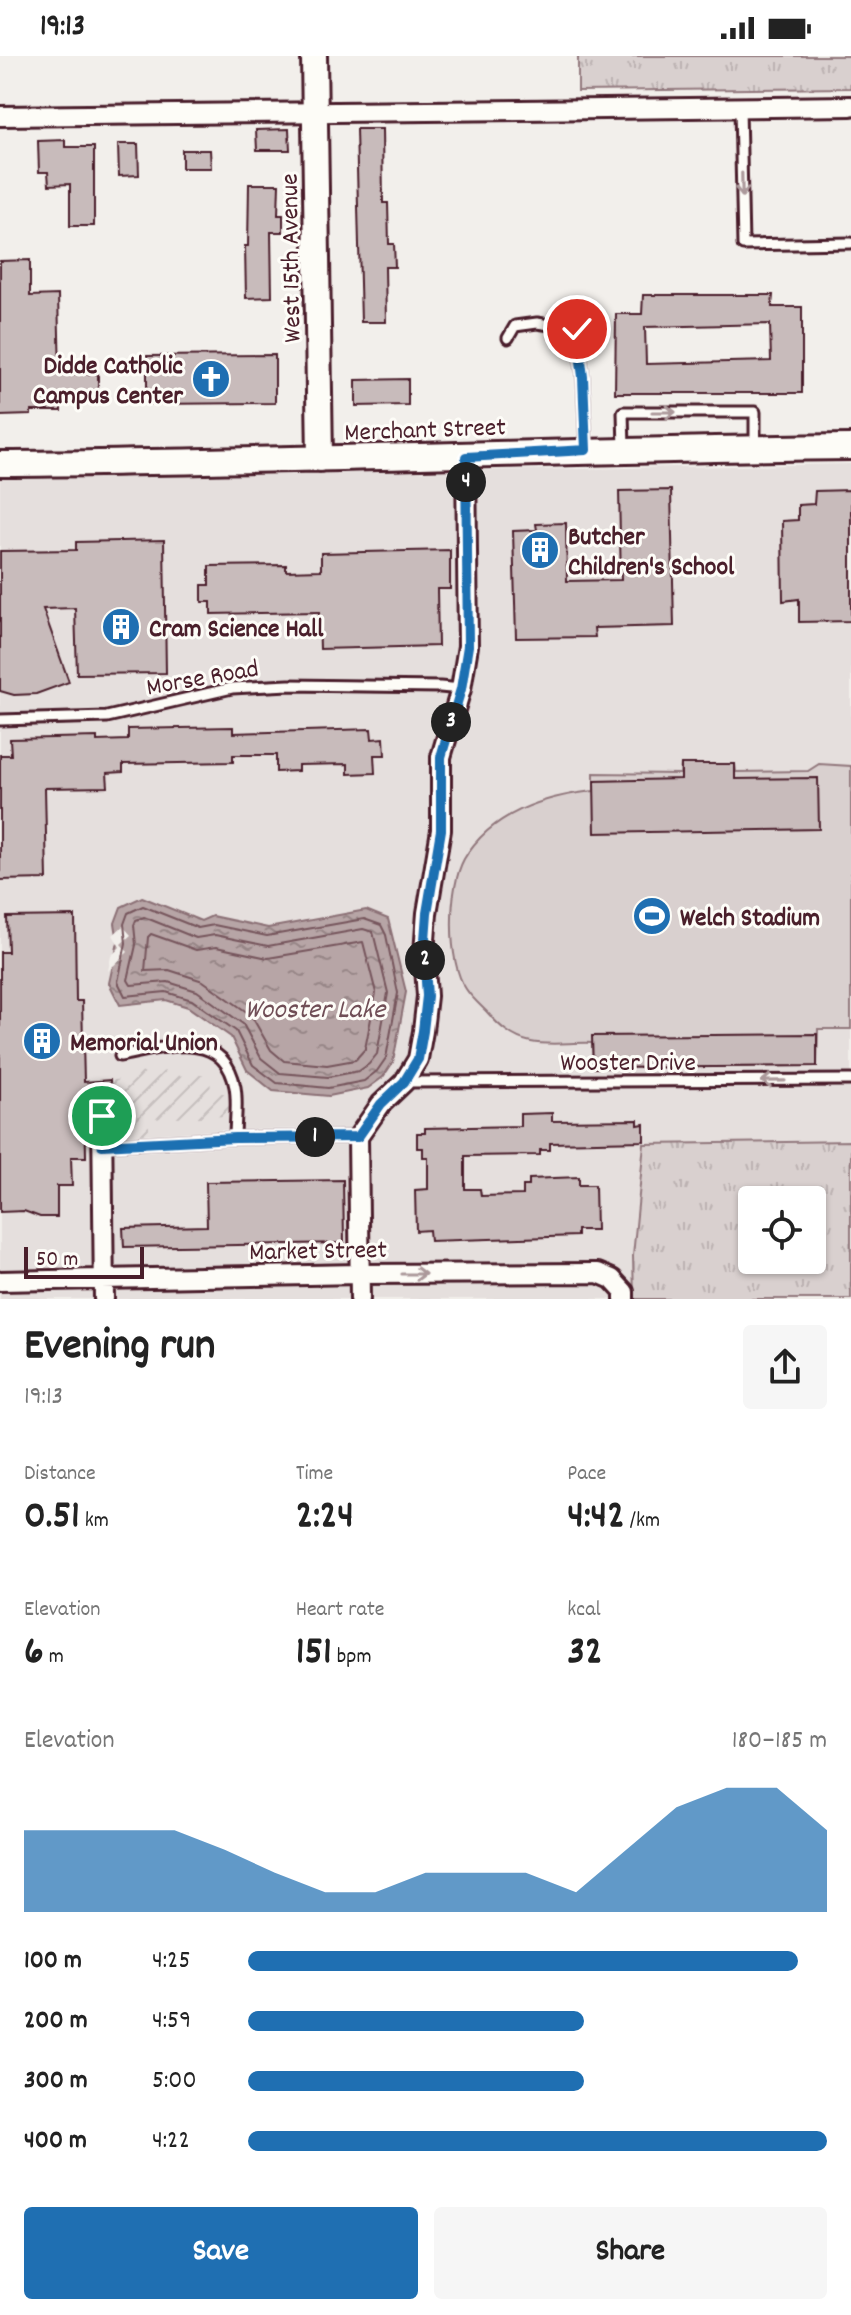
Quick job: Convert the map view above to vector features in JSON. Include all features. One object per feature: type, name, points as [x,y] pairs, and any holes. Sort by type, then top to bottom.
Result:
[{"type":"main road","name":"West 15th Avenue","points":[[314,56],[320,459]]},
{"type":"main road","name":"Merchant Street","points":[[0,464],[466,457],[624,449],[851,447]]},
{"type":"street","points":[[0,116],[851,106]]},
{"type":"street","points":[[360,1299],[358,1137],[381,1104],[404,1082],[418,1059],[423,1031],[427,996],[424,953],[427,913],[441,830],[441,757],[461,689],[468,646],[466,457]]},
{"type":"street","points":[[102,1116],[104,1290]]},
{"type":"street","name":"Market Street","points":[[0,1281],[104,1290],[359,1274],[598,1273],[612,1279],[624,1292],[624,1299]]},
{"type":"lane","points":[[740,108],[743,245],[851,243]]},
{"type":"lane","points":[[508,338],[515,326],[537,323],[577,329],[583,377],[586,450]]},
{"type":"lane","points":[[624,449],[623,412],[755,412],[755,448]]},
{"type":"lane","name":"Morse Road","points":[[0,720],[107,717],[232,688],[300,685],[461,689]]},
{"type":"lane","points":[[120,1056],[197,1045],[221,1057],[231,1072],[235,1087],[235,1138]]},
{"type":"lane","name":"Wooster Drive","points":[[404,1082],[851,1080]]},
{"type":"lane","points":[[102,1145],[235,1138],[358,1137]]},
{"type":"shaded area","points":[[851,464],[851,1299],[0,1299],[0,479]]},
{"type":"shaded area","points":[[171,1071],[172,1076],[210,1074],[211,1093],[228,1093],[229,1116],[149,1119],[149,1134],[118,1136],[117,1120],[112,1120],[110,1080],[134,1079],[134,1073]]},
{"type":"green space","points":[[578,56],[851,56],[851,88],[578,91]]},
{"type":"green space","name":"Welch Stadium","points":[[681,764],[735,764],[736,772],[808,771],[819,764],[851,766],[851,1029],[818,1029],[817,1066],[593,1068],[592,1043],[546,1044],[518,1038],[501,1027],[476,1001],[460,977],[453,944],[455,888],[464,859],[475,843],[504,819],[521,810],[557,797],[594,791],[594,773],[680,774]]},
{"type":"green space","points":[[851,1141],[851,1299],[634,1299],[633,1256],[644,1144]]},
{"type":"water","name":"Wooster Lake","points":[[142,897],[201,921],[212,916],[268,928],[366,910],[388,919],[406,992],[393,1062],[383,1077],[368,1088],[329,1096],[273,1091],[247,1070],[231,1037],[188,1007],[166,1000],[120,1005],[109,983],[118,942],[115,923],[121,907]]},
{"type":"pier","points":[[123,926],[131,935],[121,944],[128,952],[108,971],[111,956],[120,947],[113,935]]},
{"type":"building","points":[[289,129],[290,150],[257,150],[256,130]]},
{"type":"building","points":[[356,129],[382,129],[383,203],[388,203],[389,244],[394,244],[395,267],[385,267],[386,322],[361,322]]},
{"type":"building","points":[[65,140],[65,147],[94,147],[94,226],[70,226],[70,184],[49,185],[48,172],[39,172],[38,141]]},
{"type":"building","points":[[118,144],[138,144],[139,175],[119,176]]},
{"type":"building","points":[[182,150],[210,150],[211,168],[182,168]]},
{"type":"building","points":[[249,184],[279,184],[278,215],[283,215],[283,232],[271,232],[272,297],[246,298]]},
{"type":"building","points":[[30,260],[30,296],[58,295],[60,374],[98,374],[98,402],[61,403],[61,411],[31,411],[31,415],[0,416],[0,261]]},
{"type":"building","points":[[643,295],[773,295],[772,307],[802,307],[802,393],[615,393],[616,314],[642,314]],"holes":[[[770,324],[771,361],[646,364],[645,327]]]},
{"type":"building","name":"Didde Catholic Campus Center","points":[[275,355],[275,403],[147,404],[147,356]]},
{"type":"building","points":[[408,379],[408,405],[356,406],[356,380]]},
{"type":"building","name":"Butcher Children's School","points":[[671,490],[674,626],[594,628],[595,637],[516,638],[513,531],[537,530],[536,524],[566,523],[567,581],[621,580],[619,491]]},
{"type":"building","points":[[851,490],[851,621],[799,622],[799,599],[783,601],[782,521],[798,520],[798,505],[814,504],[815,491]]},
{"type":"building","name":"Cram Science Hall","points":[[164,540],[166,673],[77,674],[75,608],[43,609],[69,682],[36,694],[14,695],[0,691],[0,551],[76,550],[76,542]]},
{"type":"building","points":[[450,550],[450,589],[437,589],[438,646],[320,649],[319,612],[211,614],[211,602],[202,602],[202,585],[209,585],[209,566],[286,565],[286,571],[321,570],[321,553]]},
{"type":"building","points":[[233,727],[233,733],[371,729],[372,739],[384,738],[385,755],[374,755],[375,773],[348,774],[348,764],[298,765],[298,771],[276,772],[276,755],[233,755],[233,762],[123,764],[123,772],[107,773],[108,787],[45,788],[47,879],[0,880],[0,755],[11,755],[10,739],[97,737],[97,741],[128,740],[128,729]]},
{"type":"building","points":[[681,764],[735,764],[735,779],[818,778],[819,829],[595,833],[594,781],[681,779]]},
{"type":"building","name":"Memorial Union","points":[[75,916],[76,1001],[82,1001],[84,1082],[110,1080],[111,1103],[85,1104],[86,1157],[71,1157],[72,1186],[57,1186],[57,1217],[40,1217],[24,1211],[0,1212],[0,952],[8,952],[7,917]]},
{"type":"building","points":[[817,1034],[817,1066],[593,1068],[592,1036]]},
{"type":"building","points":[[552,1113],[552,1121],[638,1120],[638,1125],[644,1124],[644,1141],[550,1143],[550,1150],[540,1150],[540,1155],[465,1156],[465,1189],[480,1189],[481,1196],[523,1195],[523,1186],[529,1186],[529,1179],[579,1177],[579,1185],[595,1185],[596,1230],[577,1230],[577,1236],[430,1241],[429,1230],[416,1231],[415,1190],[428,1189],[428,1157],[423,1157],[423,1148],[417,1148],[417,1133],[425,1133],[425,1128],[520,1126],[520,1114]]},
{"type":"building","points":[[343,1180],[344,1243],[124,1247],[123,1228],[207,1226],[206,1182]]},
{"type":"place","name":"Didde Catholic Campus Center","points":[[211,379]]},
{"type":"place","name":"Butcher Children's School","points":[[540,550]]},
{"type":"place","name":"Cram Science Hall","points":[[121,627]]},
{"type":"place","name":"Welch Stadium","points":[[652,916]]},
{"type":"place","name":"Memorial Union","points":[[42,1041]]},
{"type":"route","points":[[102,1116],[102,1145],[235,1138],[358,1137],[381,1104],[404,1082],[418,1059],[427,996],[424,953],[427,913],[441,830],[441,757],[461,689],[468,646],[466,457],[586,450],[582,363],[577,329]]}]
